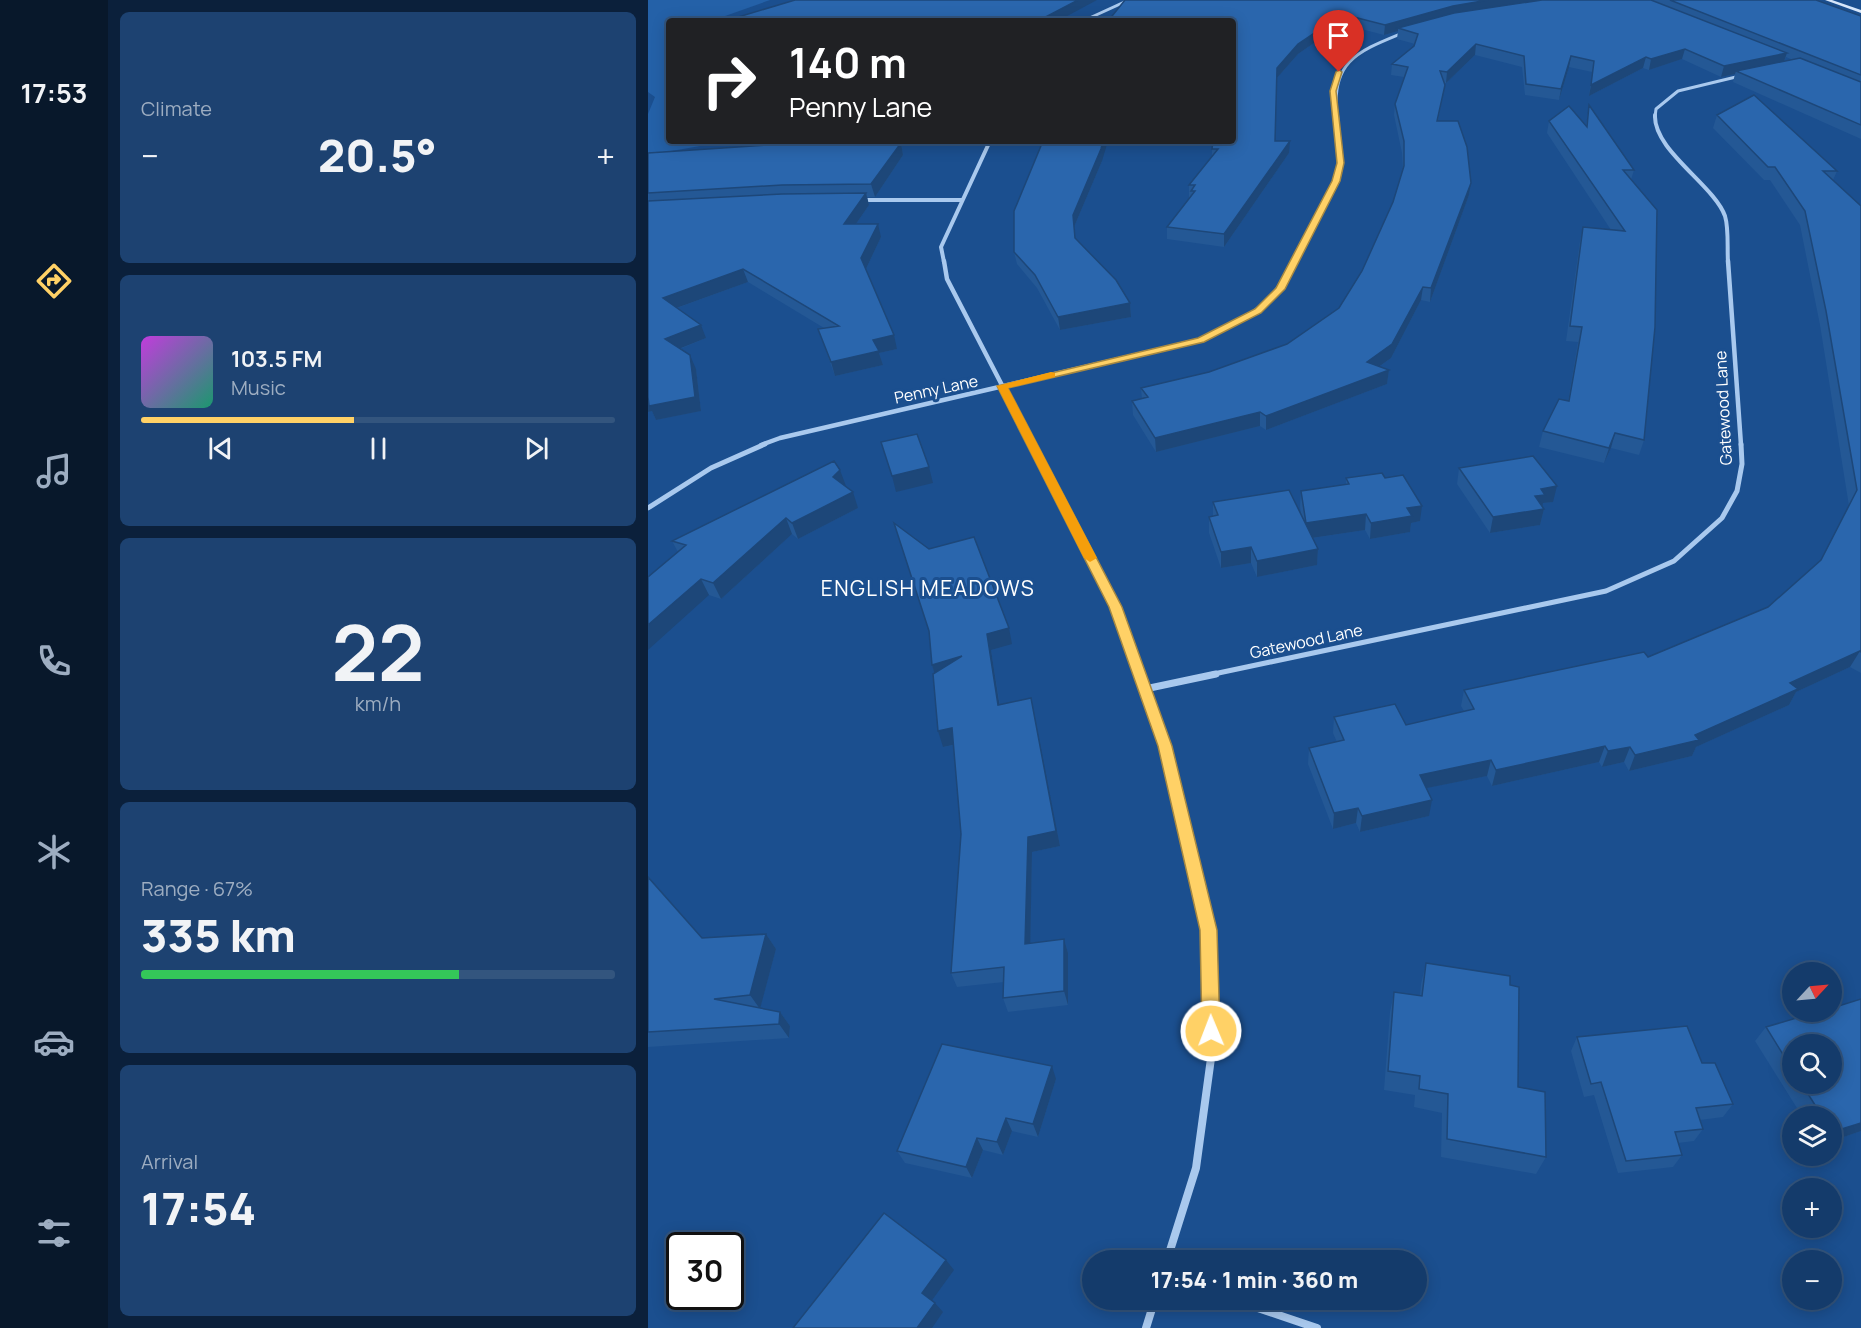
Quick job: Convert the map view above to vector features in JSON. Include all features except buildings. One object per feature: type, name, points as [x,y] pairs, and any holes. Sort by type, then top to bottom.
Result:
[{"type":"main road","points":[[1827,0],[1861,12]]},
{"type":"street","points":[[1090,18],[1129,0]]},
{"type":"street","name":"Penny Lane","points":[[649,507],[692,477],[732,455],[780,438],[1201,340],[1258,311],[1280,289],[1336,181],[1341,163],[1333,91],[1339,72],[1350,60],[1369,47],[1413,29]]},
{"type":"street","name":"Gatewood Lane","points":[[1145,689],[1606,591],[1674,561],[1722,518],[1737,491],[1742,464],[1725,216],[1716,201],[1664,139],[1654,121],[1656,109],[1678,92],[1751,74]]},
{"type":"street","points":[[989,144],[941,247],[947,279],[1116,607],[1165,746],[1209,930],[1212,1051],[1196,1168],[1170,1250]]},
{"type":"street","points":[[859,200],[962,200]]},
{"type":"street","points":[[1146,1328],[1152,1310]]},
{"type":"street","points":[[1264,1310],[1317,1328]]},
{"type":"shaded area","points":[[648,0],[770,0],[719,18],[666,18],[666,144],[712,144],[648,155],[648,114],[655,97],[648,92]]},
{"type":"slow traffic","points":[[1051,375],[1002,386],[1090,558]]},
{"type":"district","name":"ENGLISH MEADOWS","points":[[928,588]]},
{"type":"route","points":[[1211,1031],[1209,930],[1165,746],[1116,607],[1002,386],[1201,340],[1233,326],[1258,311],[1280,289],[1336,181],[1341,163],[1333,91],[1339,72]]}]
